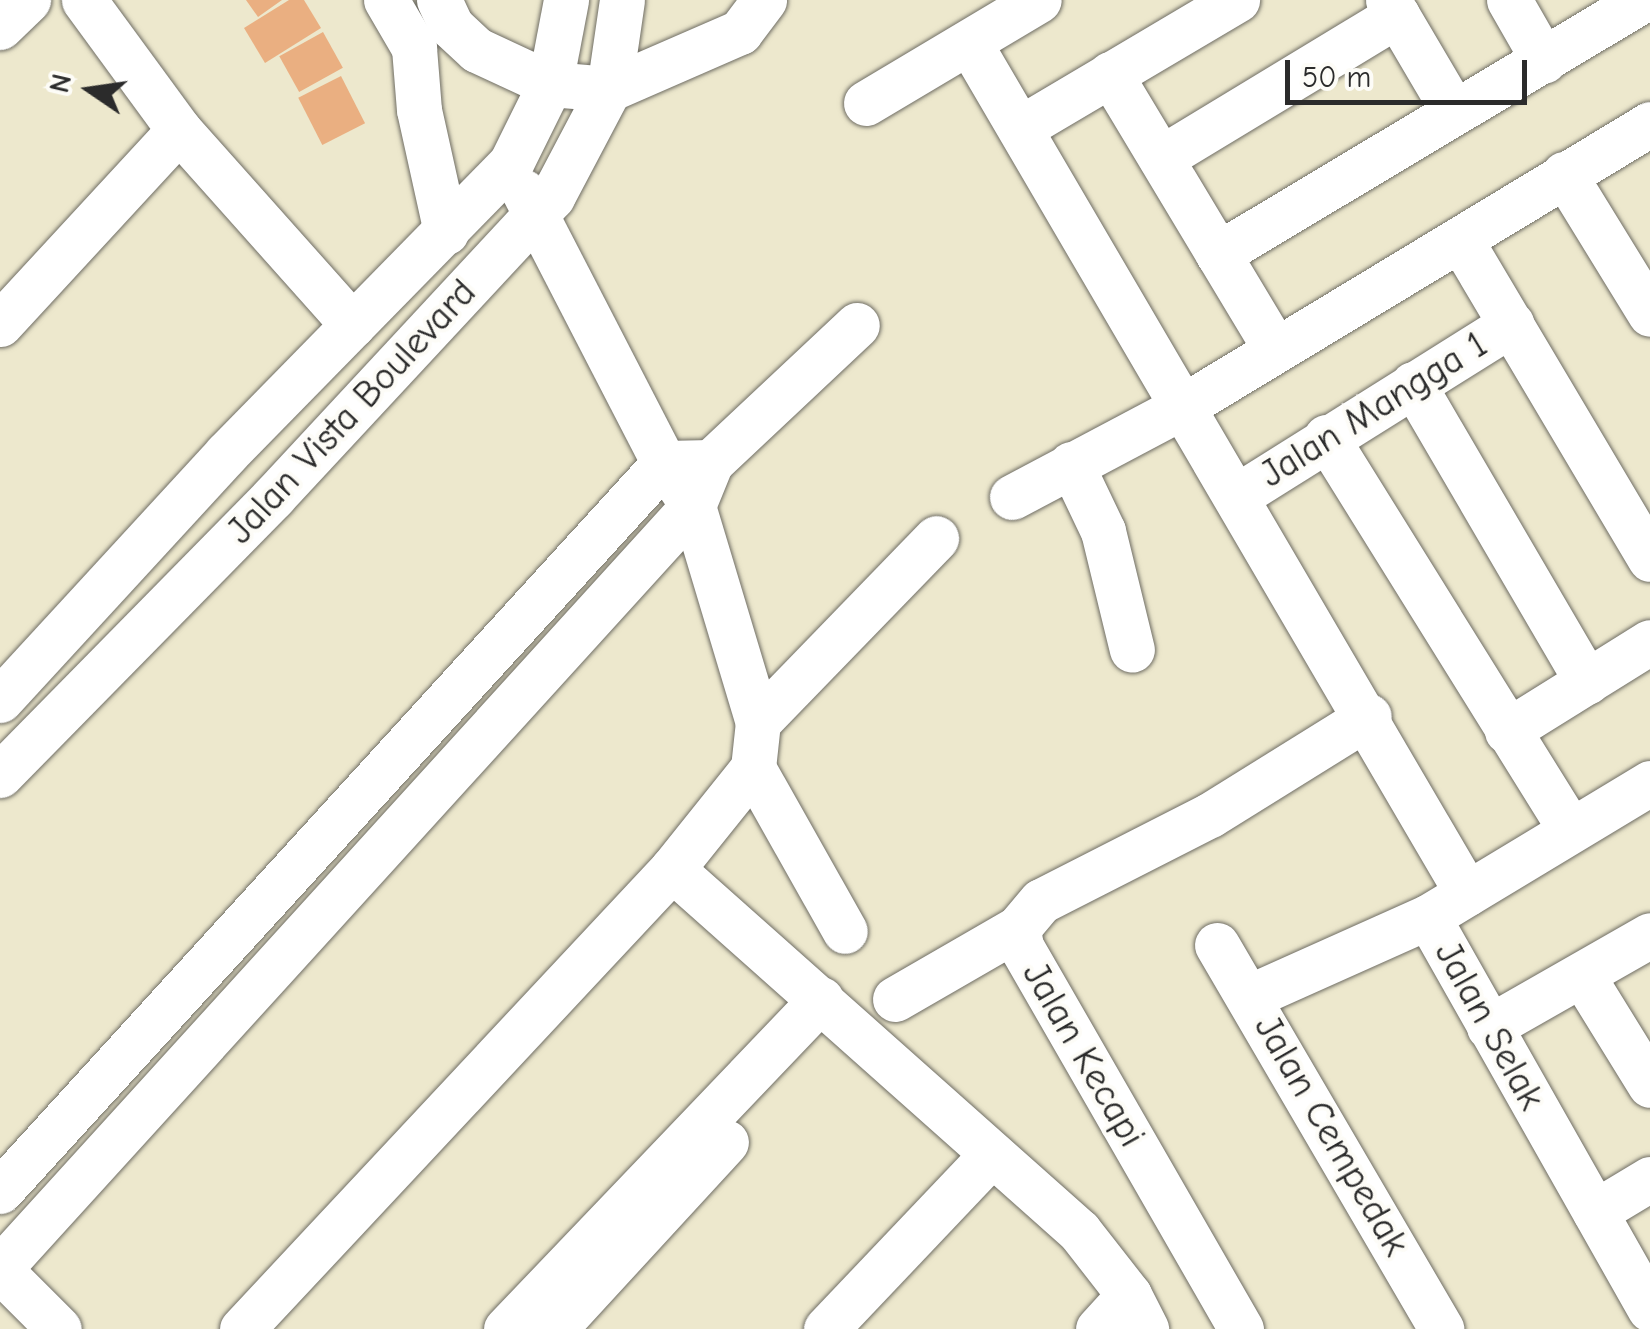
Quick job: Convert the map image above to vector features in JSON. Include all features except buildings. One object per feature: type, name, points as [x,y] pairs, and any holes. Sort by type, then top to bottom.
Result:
[{"type":"street","points":[[0,27],[28,0]]},
{"type":"street","points":[[84,0],[179,130],[353,325]]},
{"type":"street","points":[[386,0],[414,48],[419,110],[446,232]]},
{"type":"street","points":[[439,0],[451,26],[477,50],[550,84],[608,89],[740,32],[764,0]]},
{"type":"street","name":"Jalan Vista Boulevard","points":[[0,700],[511,163],[550,84],[566,0]]},
{"type":"street","name":"Jalan Vista Boulevard","points":[[0,776],[534,217],[608,89],[622,0]]},
{"type":"street","points":[[866,103],[1040,0]]},
{"type":"street","points":[[1022,127],[1236,0]]},
{"type":"street","points":[[1509,0],[1544,61]]},
{"type":"street","points":[[1218,254],[1642,0]]},
{"type":"street","points":[[1161,158],[1393,7],[1454,112]]},
{"type":"street","points":[[970,44],[1368,716],[1467,893]]},
{"type":"street","points":[[1110,74],[1276,350]]},
{"type":"street","points":[[1012,497],[1182,407],[1650,124]]},
{"type":"street","points":[[0,324],[179,130]]},
{"type":"street","points":[[242,1329],[672,869],[753,768],[758,722],[693,506],[664,463],[534,217],[511,163]]},
{"type":"street","points":[[1564,174],[1645,294]]},
{"type":"street","points":[[1460,239],[1647,546]]},
{"type":"street","name":"Jalan Mangga 1","points":[[1237,496],[1511,324]]},
{"type":"street","points":[[58,1329],[0,1269],[693,506],[710,462],[856,325]]},
{"type":"street","points":[[1413,384],[1586,682]]},
{"type":"street","points":[[1326,438],[1570,830]]},
{"type":"street","points":[[0,1191],[664,463],[710,462]]},
{"type":"street","points":[[1072,464],[1103,530],[1132,650]]},
{"type":"street","points":[[758,722],[936,538]]},
{"type":"street","points":[[1506,731],[1650,642]]},
{"type":"street","name":"Jalan Kecapi","points":[[1241,1329],[1021,947],[1018,928],[1041,901],[1210,815],[1368,716]]},
{"type":"street","points":[[413,740],[448,775]]},
{"type":"street","points":[[753,768],[846,931]]},
{"type":"street","name":"Jalan Selak","points":[[1650,783],[1428,917],[1650,1309]]},
{"type":"street","points":[[672,869],[1079,1231],[1138,1312],[1098,1329]]},
{"type":"street","points":[[1251,996],[1428,917]]},
{"type":"street","points":[[894,1000],[1018,928]]},
{"type":"street","points":[[1489,1027],[1650,935]]},
{"type":"street","name":"Jalan Cempedak","points":[[1218,944],[1441,1329]]},
{"type":"street","points":[[1582,976],[1644,1062]]},
{"type":"street","points":[[191,982],[229,1017]]},
{"type":"street","points":[[506,1329],[830,1009]]},
{"type":"street","points":[[554,1329],[830,1009]]},
{"type":"street","points":[[826,1329],[992,1154]]},
{"type":"street","points":[[1595,1212],[1650,1179]]}]
